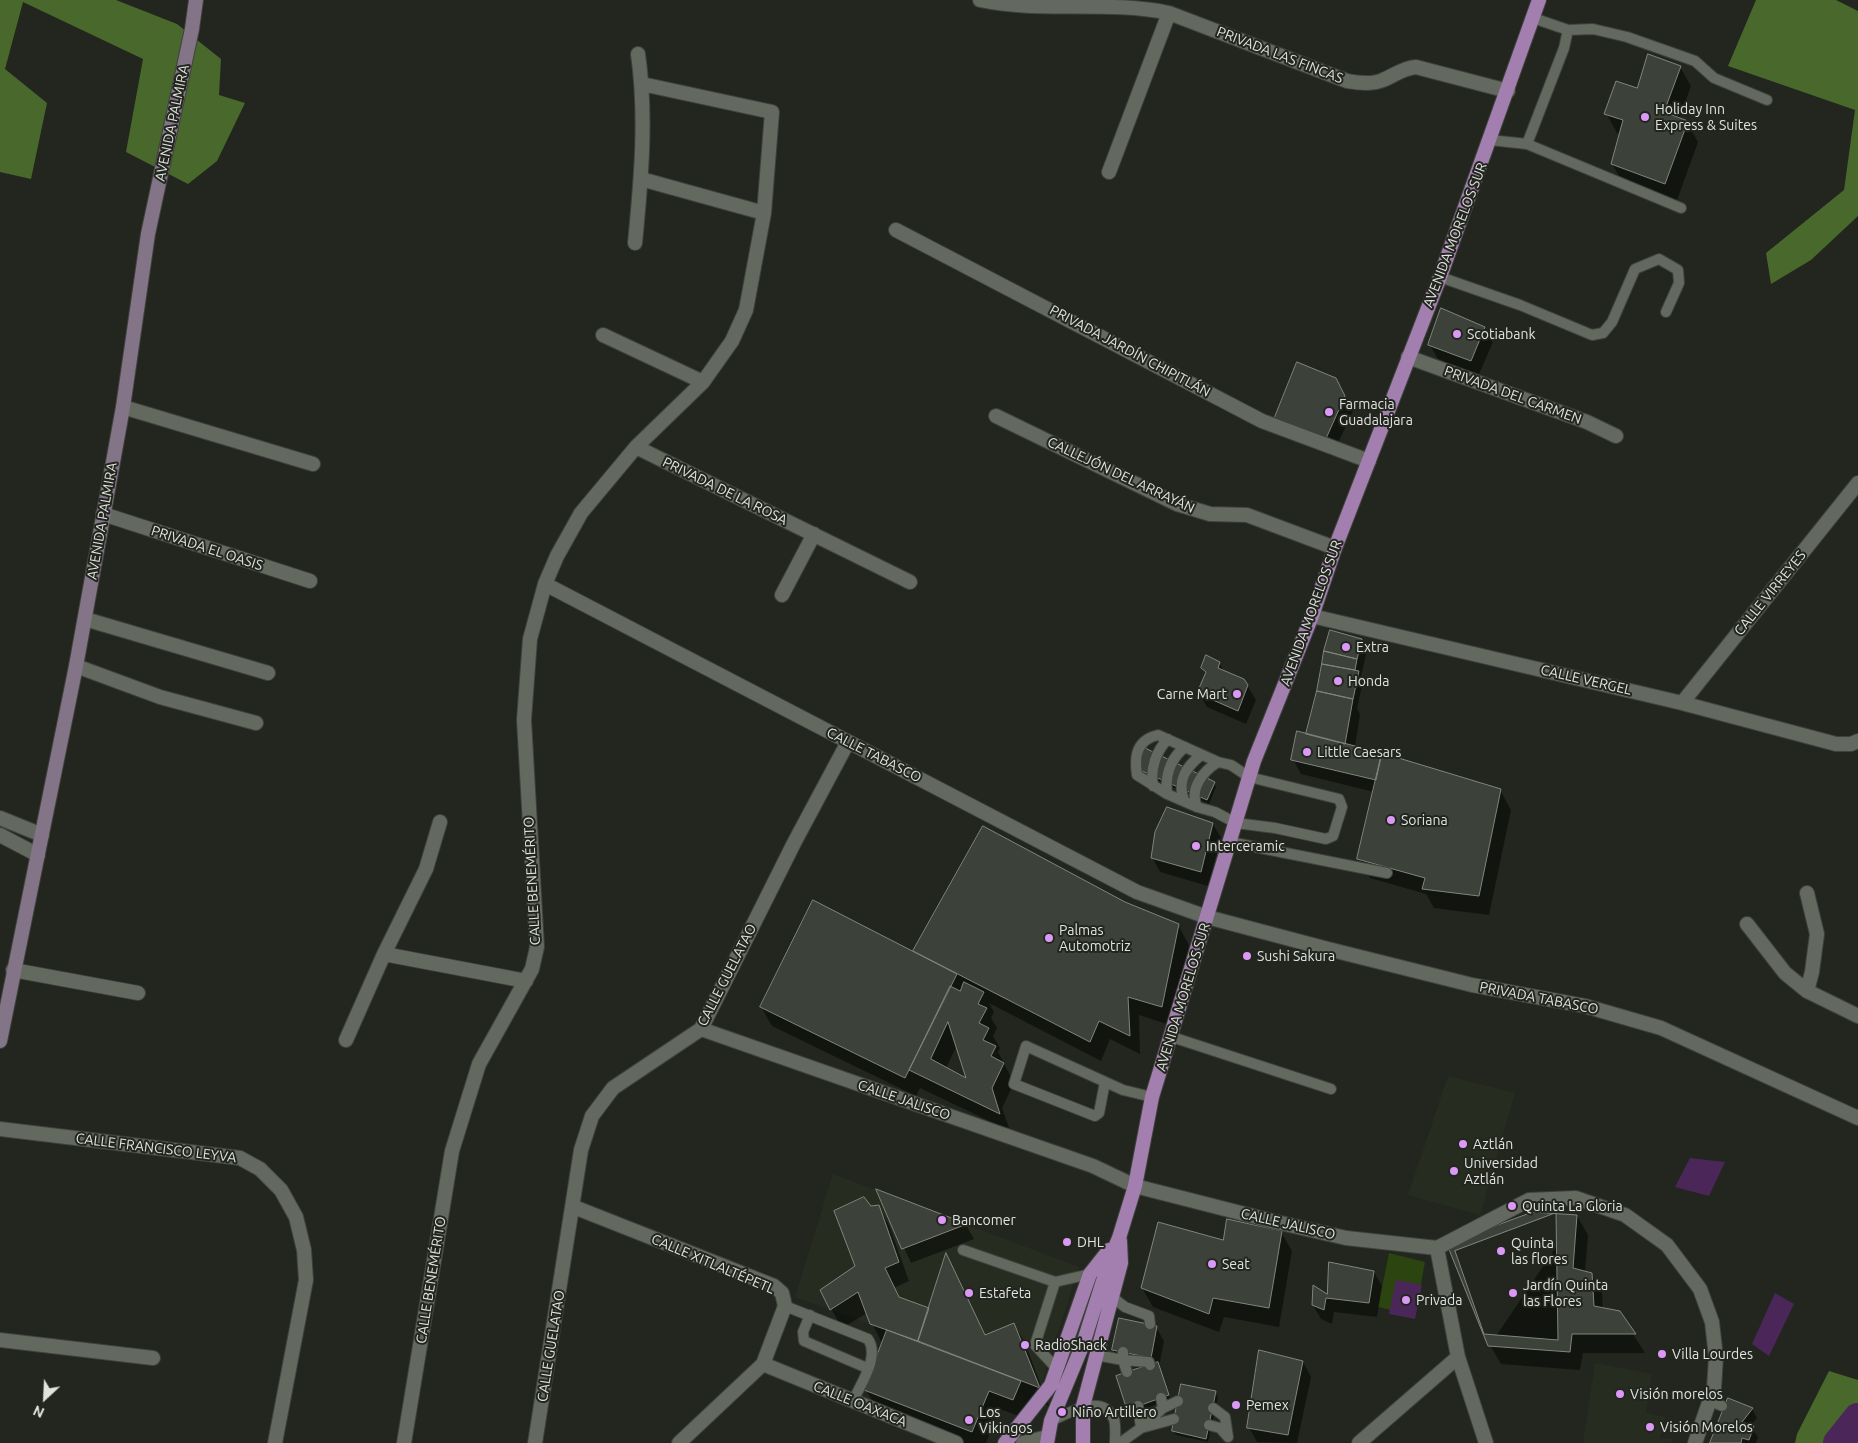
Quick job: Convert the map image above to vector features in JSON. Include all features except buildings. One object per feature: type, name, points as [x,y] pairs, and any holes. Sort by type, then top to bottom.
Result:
[{"type":"main road","name":"AVENIDA PALMIRA","points":[[0,1041],[76,666],[123,406],[148,234],[192,29],[196,0]]},
{"type":"main road","name":"AVENIDA MORELOS SUR","points":[[1047,1440],[1051,1421],[1083,1344],[1109,1262],[1120,1238],[1134,1186],[1152,1097],[1172,1037],[1249,777],[1440,277],[1539,0]]},
{"type":"main road","name":"AVENIDA MORELOS SUR","points":[[1084,1443],[1083,1406],[1122,1263],[1120,1238]]},
{"type":"main road","points":[[1005,1443],[1051,1385],[1090,1274],[1120,1238]]},
{"type":"street","name":"PRIVADA LAS FINCAS","points":[[980,0],[1006,5],[1142,4],[1347,81],[1366,84],[1381,82],[1406,68],[1416,67],[1508,91]]},
{"type":"street","points":[[1109,172],[1169,13]]},
{"type":"street","points":[[635,243],[641,179],[642,84],[638,54]]},
{"type":"street","name":"CALLE BENEMÉRITO","points":[[404,1443],[452,1151],[480,1064],[532,969],[536,946],[524,720],[530,639],[545,584],[557,556],[581,513],[636,447],[703,382],[732,341],[746,310],[764,213],[772,112],[642,84]]},
{"type":"street","points":[[641,179],[764,213]]},
{"type":"street","name":"PRIVADA JARDÍN CHIPITLÁN","points":[[896,230],[1262,421],[1369,461]]},
{"type":"street","points":[[602,335],[703,382]]},
{"type":"street","name":"PRIVADA DEL CARMEN","points":[[1408,357],[1587,422],[1616,436]]},
{"type":"street","points":[[123,406],[313,464]]},
{"type":"street","name":"CALLEJÓN DEL ARRAYÁN","points":[[996,416],[1177,504],[1210,514],[1247,515],[1335,548]]},
{"type":"street","name":"PRIVADA DE LA ROSA","points":[[636,447],[910,582]]},
{"type":"street","name":"CALLE VIRREYES","points":[[1682,703],[1858,483]]},
{"type":"street","name":"PRIVADA EL OASIS","points":[[103,514],[310,581]]},
{"type":"street","points":[[782,595],[814,534]]},
{"type":"street","name":"CALLE TABASCO","points":[[545,584],[1137,892],[1207,918]]},
{"type":"street","name":"CALLE VERGEL","points":[[1312,616],[1682,703],[1836,744],[1851,744],[1858,741]]},
{"type":"street","points":[[84,619],[268,673]]},
{"type":"street","points":[[76,666],[160,697],[256,723]]},
{"type":"street","name":"CALLE GUELATAO","points":[[535,1443],[574,1208],[581,1150],[592,1116],[613,1088],[701,1029],[794,843],[848,742]]},
{"type":"street","points":[[0,818],[42,836]]},
{"type":"street","points":[[346,1040],[384,954],[426,869],[440,822]]},
{"type":"street","points":[[0,834],[38,855]]},
{"type":"street","points":[[1807,892],[1818,934],[1807,990]]},
{"type":"street","name":"PRIVADA TABASCO","points":[[1207,918],[1472,985],[1585,1006],[1661,1028],[1858,1118]]},
{"type":"street","points":[[1748,924],[1785,973],[1807,990],[1858,1016]]},
{"type":"street","points":[[384,954],[526,981]]},
{"type":"street","points":[[13,970],[138,993]]},
{"type":"street","name":"CALLE JALISCO","points":[[701,1029],[1093,1166],[1134,1186],[1346,1238],[1437,1248]]},
{"type":"street","name":"CALLE FRANCISCO LEYVA","points":[[0,1129],[240,1158],[260,1169],[281,1190],[296,1217],[304,1250],[306,1280],[276,1443]]},
{"type":"street","points":[[1486,1443],[1458,1357],[1437,1248],[1529,1200],[1576,1198],[1625,1215],[1667,1245],[1700,1289],[1712,1322],[1716,1357],[1714,1388],[1716,1404],[1695,1443]]},
{"type":"street","name":"CALLE XITLALTÉPETL","points":[[574,1208],[774,1286],[782,1293],[785,1306],[763,1364]]},
{"type":"street","points":[[0,1340],[153,1358]]},
{"type":"street","points":[[1358,1443],[1458,1357]]},
{"type":"street","points":[[679,1443],[763,1364]]},
{"type":"street","name":"CALLE OAXACA","points":[[763,1364],[956,1443]]},
{"type":"street","points":[[1023,1443],[1047,1440]]},
{"type":"lane","points":[[1533,18],[1568,30],[1594,29],[1628,37],[1695,61],[1714,78],[1767,100]]},
{"type":"lane","points":[[1527,144],[1564,48],[1568,30]]},
{"type":"lane","points":[[1490,140],[1527,144],[1681,208]]},
{"type":"lane","points":[[1440,277],[1520,305],[1592,335],[1603,333],[1612,322],[1635,269],[1659,259],[1678,270],[1679,283],[1666,312]]},
{"type":"lane","points":[[1158,735],[1218,762],[1231,765],[1249,777],[1339,799],[1342,807],[1333,836],[1326,839],[1274,828],[1236,823],[1215,812],[1197,807],[1167,794],[1153,786],[1137,775],[1134,761],[1140,744],[1149,737],[1158,735]]},
{"type":"lane","points":[[1153,786],[1151,777],[1154,764],[1161,746],[1168,739]]},
{"type":"lane","points":[[1167,794],[1167,771],[1177,753],[1185,747]]},
{"type":"lane","points":[[1184,801],[1180,790],[1182,780],[1191,763],[1201,755]]},
{"type":"lane","points":[[1197,807],[1193,799],[1197,787],[1205,770],[1218,762]]},
{"type":"lane","points":[[1230,842],[1387,873]]},
{"type":"lane","points":[[1172,1037],[1331,1089]]},
{"type":"lane","points":[[1105,1082],[1099,1113],[1095,1116],[1014,1084],[1026,1046],[1105,1082],[1152,1097]]},
{"type":"lane","points":[[963,1250],[1054,1282],[1090,1274]]},
{"type":"lane","points":[[1054,1282],[1035,1346],[1057,1369]]},
{"type":"lane","points":[[1112,1297],[1125,1307],[1149,1316],[1150,1324]]},
{"type":"lane","points":[[785,1306],[868,1339],[873,1347],[867,1368],[853,1401]]},
{"type":"lane","points":[[1125,1307],[1129,1313],[1128,1320]]},
{"type":"lane","points":[[810,1315],[803,1332],[804,1341],[867,1368]]},
{"type":"lane","points":[[1096,1355],[1123,1356],[1149,1362]]},
{"type":"lane","points":[[1123,1356],[1127,1372]]},
{"type":"lane","points":[[1120,1443],[1141,1428],[1162,1403],[1178,1402]]},
{"type":"lane","points":[[1051,1421],[1083,1406],[1099,1406],[1109,1412],[1114,1420],[1115,1443]]},
{"type":"lane","points":[[1138,1406],[1141,1428]]},
{"type":"lane","points":[[1213,1408],[1225,1417],[1228,1440]]},
{"type":"lane","points":[[1141,1428],[1174,1419]]},
{"type":"lane","points":[[1209,1425],[1220,1428],[1228,1440]]},
{"type":"shaded area","name":"Aztlán","points":[[1448,1076],[1515,1093],[1480,1215],[1408,1195]]},
{"type":"shaded area","points":[[1690,1158],[1725,1162],[1709,1196],[1675,1187]]},
{"type":"shaded area","points":[[833,1174],[1079,1267],[1040,1388],[918,1341],[795,1297]]},
{"type":"shaded area","name":"Privada","points":[[1396,1280],[1422,1285],[1415,1319],[1389,1314]]},
{"type":"shaded area","points":[[1775,1293],[1794,1304],[1769,1356],[1752,1344]]},
{"type":"shaded area","name":"Visión morelos","points":[[1595,1363],[1652,1374],[1646,1413],[1665,1417],[1660,1439],[1672,1439],[1671,1443],[1583,1443]]},
{"type":"green space","points":[[0,0],[116,0],[177,24],[221,59],[219,95],[245,103],[217,161],[188,184],[126,152],[143,59],[23,2],[5,69],[47,103],[31,179],[0,172]]},
{"type":"green space","points":[[1756,0],[1836,0],[1858,11],[1858,216],[1811,260],[1771,284],[1766,253],[1844,190],[1855,110],[1728,66]]},
{"type":"green space","points":[[1389,1253],[1425,1262],[1415,1316],[1378,1307]]},
{"type":"green space","points":[[1829,1371],[1858,1380],[1858,1443],[1795,1443],[1797,1434]]},
{"type":"waterway","points":[[1838,1443],[1858,1418]]},
{"type":"place","name":"Holiday Inn Express & Suites","points":[[1645,117]]},
{"type":"place","name":"Scotiabank","points":[[1457,334]]},
{"type":"place","name":"Farmacia Guadalajara","points":[[1329,412]]},
{"type":"place","name":"Extra","points":[[1346,647]]},
{"type":"place","name":"Honda","points":[[1338,681]]},
{"type":"place","name":"Carne Mart","points":[[1237,694]]},
{"type":"place","name":"Little Caesars","points":[[1307,752]]},
{"type":"place","name":"Soriana","points":[[1391,820]]},
{"type":"place","name":"Interceramic","points":[[1196,846]]},
{"type":"place","name":"Palmas Automotriz","points":[[1049,938]]},
{"type":"place","name":"Sushi Sakura","points":[[1247,956]]},
{"type":"place","name":"Aztlán","points":[[1463,1144]]},
{"type":"place","name":"Universidad Aztlán","points":[[1454,1171]]},
{"type":"place","name":"Quinta La Gloria","points":[[1512,1206]]},
{"type":"place","name":"Bancomer","points":[[942,1220]]},
{"type":"place","name":"DHL","points":[[1067,1242]]},
{"type":"place","name":"Quinta las flores","points":[[1501,1251]]},
{"type":"place","name":"Seat","points":[[1212,1264]]},
{"type":"place","name":"Estafeta","points":[[969,1293]]},
{"type":"place","name":"Jardín Quinta las Flores","points":[[1513,1293]]},
{"type":"place","name":"Privada","points":[[1406,1300]]},
{"type":"place","name":"RadioShack","points":[[1025,1345]]},
{"type":"place","name":"Villa Lourdes","points":[[1662,1354]]},
{"type":"place","name":"Visión morelos","points":[[1620,1394]]},
{"type":"place","name":"Pemex","points":[[1236,1405]]},
{"type":"place","name":"Niño Artillero","points":[[1062,1412]]},
{"type":"place","name":"Los Vikingos","points":[[969,1420]]},
{"type":"place","name":"Visión Morelos","points":[[1650,1427]]}]
